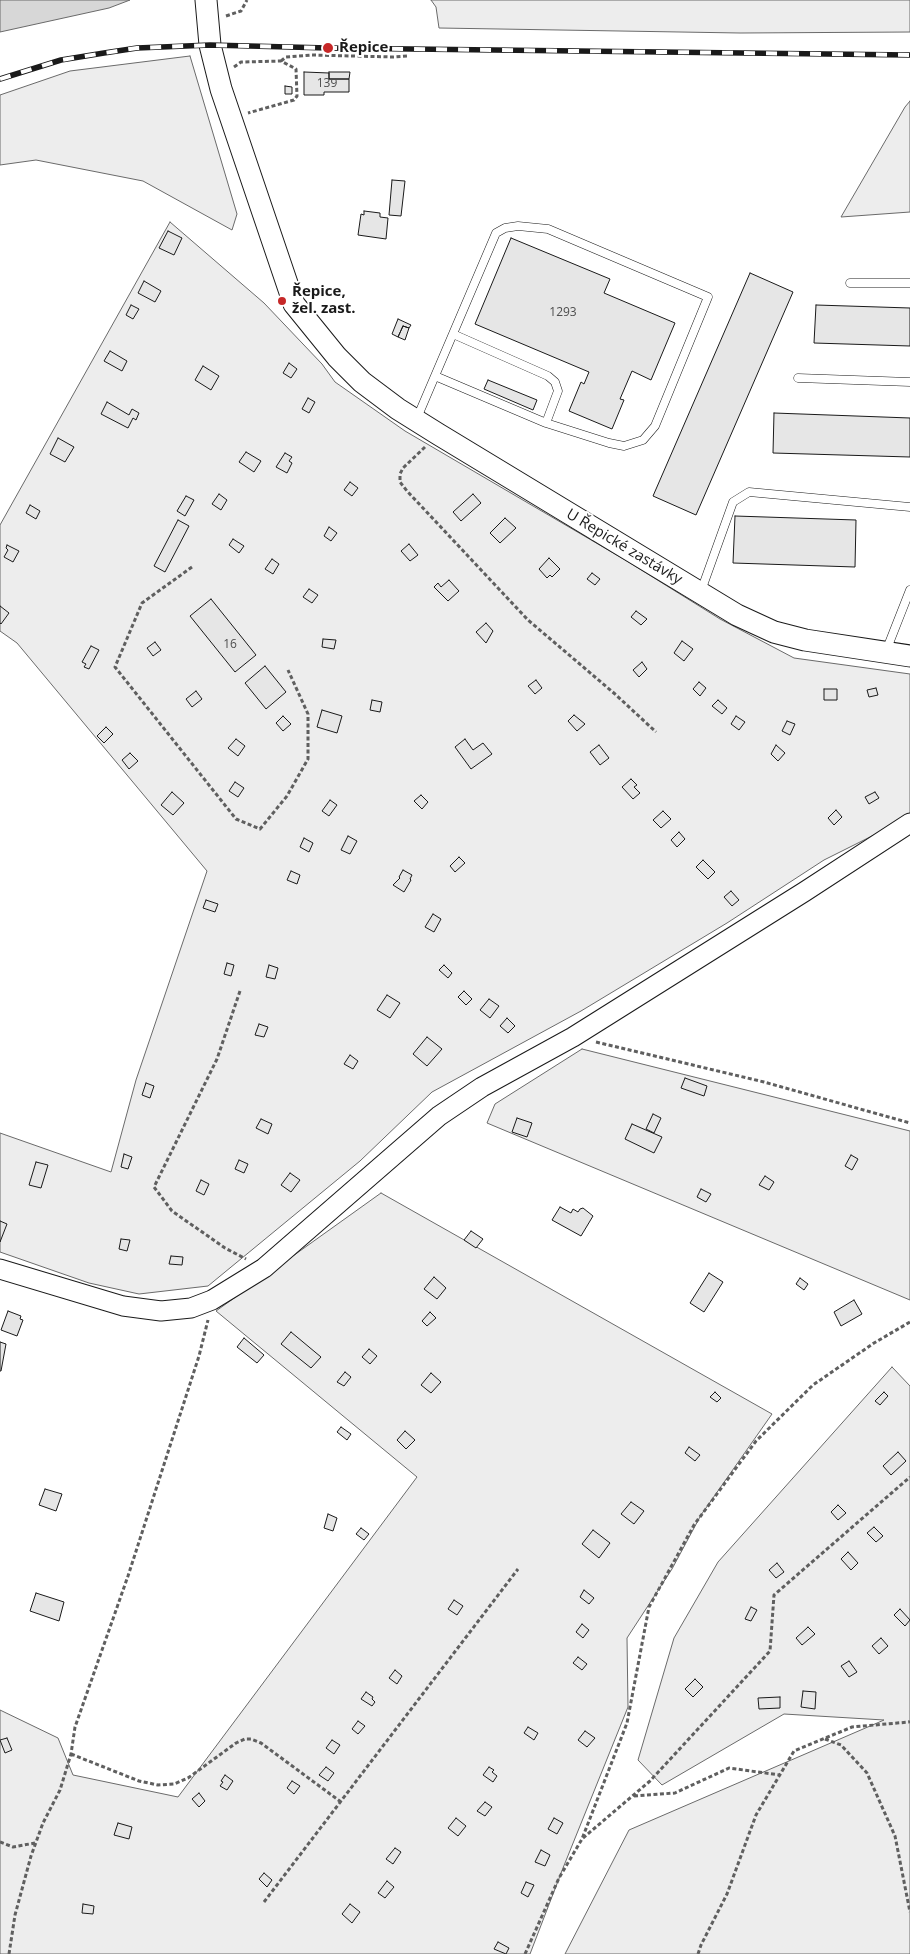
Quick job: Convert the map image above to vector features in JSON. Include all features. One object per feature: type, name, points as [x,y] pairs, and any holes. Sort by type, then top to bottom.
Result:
[{"type":"main road","name":"U Řepické zastávky","points":[[207,9],[210,45],[218,78],[294,304],[337,357],[362,382],[438,434],[737,615],[774,632],[805,640],[910,656]]},
{"type":"street","points":[[0,1269],[132,1307],[161,1311],[191,1308],[212,1300],[264,1268],[439,1116],[482,1087],[573,1037],[910,823]]},
{"type":"lane","points":[[416,420],[496,233],[505,228],[518,226],[548,229],[708,298],[655,426],[643,440],[624,446],[546,423],[435,376]]},
{"type":"lane","points":[[850,283],[910,283]]},
{"type":"lane","points":[[453,334],[548,376],[555,382],[558,391],[546,423]]},
{"type":"lane","points":[[798,378],[910,382]]},
{"type":"lane","points":[[700,593],[733,502],[749,492],[910,507]]},
{"type":"lane","points":[[886,653],[910,590]]},
{"type":"path","points":[[207,9],[228,16],[241,11],[247,0]]},
{"type":"path","points":[[281,61],[286,57],[312,55],[407,56]]},
{"type":"path","points":[[218,78],[241,62],[281,61],[296,69],[297,96],[294,100],[230,118]]},
{"type":"path","points":[[438,434],[404,468],[400,474],[400,482],[528,620],[656,732]]},
{"type":"path","points":[[192,567],[142,603],[115,667],[236,819],[260,829],[287,796],[308,759],[308,714],[288,670]]},
{"type":"path","points":[[240,991],[217,1059],[154,1187],[172,1211],[225,1248],[264,1268]]},
{"type":"path","points":[[573,1037],[764,1082],[910,1123]]},
{"type":"path","points":[[9,1954],[15,1916],[36,1843],[60,1790],[71,1754],[75,1727],[128,1576],[200,1356],[212,1300]]},
{"type":"path","points":[[524,1954],[559,1878],[582,1839],[627,1723],[649,1607],[694,1525],[756,1441],[813,1385],[874,1342],[910,1322]]},
{"type":"path","points":[[582,1839],[650,1781],[770,1651],[774,1595],[910,1477]]},
{"type":"path","points":[[264,1902],[518,1569]]},
{"type":"path","points":[[698,1954],[727,1894],[756,1815],[794,1751],[852,1727],[908,1722],[910,1720]]},
{"type":"path","points":[[71,1754],[139,1781],[158,1785],[174,1784],[188,1778],[236,1743],[251,1739],[261,1743],[341,1802]]},
{"type":"path","points":[[824,1739],[841,1745],[867,1773],[895,1836],[910,1912]]},
{"type":"path","points":[[632,1796],[675,1793],[729,1768],[780,1775]]},
{"type":"path","points":[[0,1842],[13,1847],[36,1843]]},
{"type":"shaded area","points":[[0,0],[130,0],[109,8],[0,32]]},
{"type":"shaded area","points":[[431,0],[910,0],[910,32],[740,33],[439,28],[436,7]]},
{"type":"shaded area","points":[[190,56],[237,214],[232,230],[143,181],[36,160],[0,165],[0,95],[70,71]]},
{"type":"shaded area","points":[[910,101],[910,212],[841,217],[905,107]]},
{"type":"shaded area","points":[[170,222],[264,303],[322,364],[335,382],[405,431],[627,561],[720,619],[794,658],[910,674],[910,817],[824,860],[727,923],[581,1011],[432,1092],[360,1161],[208,1286],[139,1294],[89,1283],[0,1252],[0,1133],[111,1172],[136,1080],[207,871],[17,643],[0,631],[0,525]]},
{"type":"shaded area","points":[[582,1049],[910,1131],[910,1300],[487,1123],[495,1104]]},
{"type":"shaded area","points":[[381,1193],[772,1414],[701,1515],[672,1569],[627,1638],[628,1707],[530,1954],[0,1954],[0,1710],[58,1738],[73,1775],[178,1797],[417,1477],[216,1311]]},
{"type":"shaded area","points":[[892,1367],[910,1386],[910,1954],[565,1954],[629,1830],[884,1720],[784,1714],[662,1785],[638,1760],[674,1638],[718,1562]]},
{"type":"building","points":[[304,72],[329,73],[329,79],[349,79],[349,92],[324,92],[324,95],[304,95]]},
{"type":"building","points":[[329,72],[350,72],[349,79],[329,79]]},
{"type":"building","points":[[285,86],[292,87],[292,94],[285,94]]},
{"type":"building","points":[[392,180],[405,181],[401,216],[389,215]]},
{"type":"building","points":[[364,211],[380,213],[380,217],[388,218],[386,239],[358,235],[361,214],[364,215]]},
{"type":"building","points":[[168,231],[182,238],[174,255],[159,248]]},
{"type":"building","points":[[511,238],[610,279],[604,293],[675,323],[651,380],[632,371],[620,399],[624,400],[612,429],[569,411],[581,382],[584,384],[589,372],[475,324]]},
{"type":"building","points":[[750,273],[793,292],[696,515],[653,496]]},
{"type":"building","points":[[144,281],[161,291],[155,302],[138,293]]},
{"type":"building","points":[[131,305],[139,309],[133,319],[126,315]]},
{"type":"building","points":[[816,305],[910,308],[910,346],[814,343]]},
{"type":"building","points":[[398,319],[411,325],[409,328],[403,326],[398,337],[392,334]]},
{"type":"building","points":[[403,326],[409,328],[405,340],[398,337]]},
{"type":"building","points":[[110,351],[127,361],[122,371],[104,361]]},
{"type":"building","points":[[289,363],[297,369],[291,378],[283,373]]},
{"type":"building","points":[[203,366],[219,376],[211,390],[195,380]]},
{"type":"building","points":[[488,380],[537,400],[533,410],[484,389]]},
{"type":"building","points":[[308,398],[315,402],[309,413],[302,409]]},
{"type":"building","points":[[107,402],[129,415],[132,409],[139,413],[136,420],[133,418],[128,428],[101,414]]},
{"type":"building","points":[[774,413],[910,418],[910,457],[773,453]]},
{"type":"building","points":[[58,438],[74,447],[65,462],[50,454]]},
{"type":"building","points":[[246,452],[261,461],[254,472],[239,462]]},
{"type":"building","points":[[285,453],[292,457],[289,461],[292,463],[287,473],[276,467]]},
{"type":"building","points":[[350,482],[358,488],[352,496],[344,490]]},
{"type":"building","points":[[219,494],[227,500],[221,510],[212,504]]},
{"type":"building","points":[[473,494],[481,503],[461,521],[453,512]]},
{"type":"building","points":[[186,496],[194,500],[185,516],[177,511]]},
{"type":"building","points":[[30,505],[40,511],[36,519],[26,513]]},
{"type":"building","points":[[735,516],[856,520],[855,567],[733,563]]},
{"type":"building","points":[[505,518],[516,528],[500,543],[490,533]]},
{"type":"building","points":[[178,520],[189,526],[165,572],[154,566]]},
{"type":"building","points":[[329,527],[337,533],[331,541],[324,536]]},
{"type":"building","points":[[233,539],[244,546],[239,553],[229,545]]},
{"type":"building","points":[[409,544],[418,555],[410,561],[401,551]]},
{"type":"building","points":[[7,545],[19,551],[13,562],[4,557],[8,550],[6,548]]},
{"type":"building","points":[[549,558],[560,569],[552,577],[550,575],[547,578],[539,569]]},
{"type":"building","points":[[272,559],[279,564],[273,574],[265,569]]},
{"type":"building","points":[[592,573],[600,579],[595,585],[587,579]]},
{"type":"building","points":[[449,580],[459,591],[448,601],[434,587],[438,583],[441,587]]},
{"type":"building","points":[[309,589],[318,595],[312,603],[303,597]]},
{"type":"building","points":[[211,599],[256,655],[235,672],[190,616]]},
{"type":"building","points":[[0,606],[9,613],[1,624],[0,623]]},
{"type":"building","points":[[636,611],[647,619],[641,625],[631,617]]},
{"type":"building","points":[[486,623],[493,631],[486,643],[476,632]]},
{"type":"building","points":[[323,639],[336,640],[334,649],[322,647]]},
{"type":"building","points":[[682,641],[693,649],[684,661],[674,653]]},
{"type":"building","points":[[155,642],[161,650],[153,656],[147,648]]},
{"type":"building","points":[[91,646],[99,650],[89,669],[84,667],[86,664],[82,662]]},
{"type":"building","points":[[642,662],[647,669],[639,677],[633,670]]},
{"type":"building","points":[[265,666],[286,692],[266,709],[245,683]]},
{"type":"building","points":[[536,680],[542,688],[535,694],[528,686]]},
{"type":"building","points":[[699,682],[706,688],[700,696],[693,689]]},
{"type":"building","points":[[876,688],[878,695],[869,697],[867,690]]},
{"type":"building","points":[[824,689],[837,689],[837,700],[824,700]]},
{"type":"building","points":[[196,691],[202,699],[192,707],[186,699]]},
{"type":"building","points":[[372,700],[382,702],[380,712],[370,710]]},
{"type":"building","points":[[718,700],[727,708],[722,714],[712,706]]},
{"type":"building","points":[[322,710],[342,716],[337,733],[317,727]]},
{"type":"building","points":[[574,715],[585,724],[577,731],[568,721]]},
{"type":"building","points":[[283,716],[291,724],[283,731],[276,723]]},
{"type":"building","points":[[736,716],[745,722],[739,730],[731,724]]},
{"type":"building","points":[[787,721],[795,724],[790,735],[782,731]]},
{"type":"building","points":[[106,727],[113,734],[104,743],[97,736]]},
{"type":"building","points":[[236,739],[245,746],[238,756],[228,748]]},
{"type":"building","points":[[465,739],[473,750],[483,743],[492,754],[471,769],[455,747]]},
{"type":"building","points":[[599,745],[609,758],[600,765],[590,752]]},
{"type":"building","points":[[776,745],[785,753],[778,761],[771,754]]},
{"type":"building","points":[[130,753],[138,761],[129,769],[122,760]]},
{"type":"building","points":[[631,779],[637,785],[634,787],[640,793],[633,799],[622,787]]},
{"type":"building","points":[[235,782],[244,788],[238,797],[229,791]]},
{"type":"building","points":[[172,792],[184,803],[173,815],[161,805]]},
{"type":"building","points":[[875,792],[879,798],[869,804],[865,797]]},
{"type":"building","points":[[421,795],[428,802],[422,809],[414,801]]},
{"type":"building","points":[[330,800],[337,805],[329,816],[322,811]]},
{"type":"building","points":[[836,810],[842,817],[834,825],[828,818]]},
{"type":"building","points":[[663,811],[671,819],[661,828],[653,820]]},
{"type":"building","points":[[679,832],[685,839],[677,847],[671,840]]},
{"type":"building","points":[[348,836],[357,841],[350,854],[341,850]]},
{"type":"building","points":[[304,838],[313,843],[309,852],[300,847]]},
{"type":"building","points":[[459,857],[465,863],[455,872],[450,866]]},
{"type":"building","points":[[703,860],[715,872],[708,879],[696,867]]},
{"type":"building","points":[[403,870],[412,875],[404,892],[393,885],[400,878]]},
{"type":"building","points":[[291,871],[300,875],[297,884],[287,880]]},
{"type":"building","points":[[731,891],[739,900],[732,906],[724,897]]},
{"type":"building","points":[[206,900],[218,904],[215,912],[203,908]]},
{"type":"building","points":[[433,914],[441,919],[434,932],[425,927]]},
{"type":"building","points":[[227,963],[234,965],[231,976],[224,974]]},
{"type":"building","points":[[269,965],[278,968],[275,979],[266,977]]},
{"type":"building","points":[[444,965],[452,973],[448,978],[439,970]]},
{"type":"building","points":[[464,991],[472,999],[466,1005],[458,997]]},
{"type":"building","points":[[387,995],[400,1003],[390,1018],[377,1010]]},
{"type":"building","points":[[489,999],[499,1006],[490,1018],[480,1010]]},
{"type":"building","points":[[507,1018],[515,1026],[508,1033],[500,1026]]},
{"type":"building","points":[[259,1024],[268,1027],[264,1037],[255,1035]]},
{"type":"building","points":[[427,1037],[442,1049],[427,1066],[413,1054]]},
{"type":"building","points":[[350,1055],[358,1061],[353,1069],[344,1064]]},
{"type":"building","points":[[685,1078],[707,1086],[704,1096],[681,1088]]},
{"type":"building","points":[[146,1083],[154,1086],[150,1098],[142,1095]]},
{"type":"building","points":[[653,1114],[661,1118],[654,1133],[646,1129]]},
{"type":"building","points":[[517,1118],[532,1123],[527,1137],[512,1132]]},
{"type":"building","points":[[261,1119],[272,1124],[268,1134],[256,1128]]},
{"type":"building","points":[[632,1124],[662,1137],[654,1153],[625,1139]]},
{"type":"building","points":[[124,1154],[132,1157],[128,1169],[121,1167]]},
{"type":"building","points":[[851,1155],[858,1159],[852,1170],[845,1166]]},
{"type":"building","points":[[239,1160],[248,1164],[244,1173],[235,1169]]},
{"type":"building","points":[[36,1162],[48,1165],[41,1188],[29,1185]]},
{"type":"building","points":[[290,1173],[300,1180],[291,1192],[281,1185]]},
{"type":"building","points":[[765,1176],[774,1182],[769,1190],[759,1185]]},
{"type":"building","points":[[201,1180],[209,1184],[204,1195],[196,1191]]},
{"type":"building","points":[[701,1189],[711,1194],[706,1202],[697,1197]]},
{"type":"building","points":[[560,1207],[571,1213],[573,1209],[578,1212],[583,1208],[593,1216],[581,1236],[552,1220]]},
{"type":"building","points":[[0,1221],[7,1224],[0,1242]]},
{"type":"building","points":[[471,1231],[483,1239],[476,1248],[464,1240]]},
{"type":"building","points":[[121,1239],[130,1240],[127,1251],[119,1249]]},
{"type":"building","points":[[171,1256],[183,1257],[182,1265],[169,1264]]},
{"type":"building","points":[[709,1273],[723,1282],[704,1312],[690,1303]]},
{"type":"building","points":[[434,1277],[446,1288],[437,1299],[424,1289]]},
{"type":"building","points":[[800,1278],[808,1284],[804,1290],[796,1284]]},
{"type":"building","points":[[854,1300],[862,1314],[841,1326],[834,1312]]},
{"type":"building","points":[[8,1311],[21,1316],[20,1319],[23,1320],[17,1336],[1,1330]]},
{"type":"building","points":[[430,1312],[436,1318],[427,1326],[422,1321]]},
{"type":"building","points":[[291,1332],[321,1357],[311,1368],[281,1344]]},
{"type":"building","points":[[244,1338],[264,1355],[257,1363],[237,1347]]},
{"type":"building","points":[[0,1342],[6,1344],[1,1371],[0,1371]]},
{"type":"building","points":[[369,1349],[377,1356],[370,1364],[362,1357]]},
{"type":"building","points":[[345,1372],[351,1377],[344,1386],[337,1382]]},
{"type":"building","points":[[431,1373],[441,1382],[431,1393],[421,1385]]},
{"type":"building","points":[[715,1392],[721,1398],[717,1402],[710,1397]]},
{"type":"building","points":[[884,1392],[888,1396],[880,1405],[875,1401]]},
{"type":"building","points":[[341,1427],[351,1434],[347,1440],[337,1432]]},
{"type":"building","points":[[405,1431],[415,1440],[406,1449],[397,1440]]},
{"type":"building","points":[[689,1447],[700,1455],[695,1461],[685,1453]]},
{"type":"building","points":[[898,1452],[906,1461],[891,1475],[883,1466]]},
{"type":"building","points":[[45,1489],[62,1494],[56,1511],[39,1505]]},
{"type":"building","points":[[631,1502],[644,1511],[634,1524],[621,1514]]},
{"type":"building","points":[[838,1505],[846,1513],[838,1520],[831,1512]]},
{"type":"building","points":[[328,1514],[337,1518],[333,1531],[324,1528]]},
{"type":"building","points":[[874,1527],[883,1536],[876,1542],[867,1533]]},
{"type":"building","points":[[361,1528],[369,1534],[364,1540],[356,1534]]},
{"type":"building","points":[[593,1530],[610,1543],[599,1558],[582,1544]]},
{"type":"building","points":[[848,1552],[858,1563],[851,1570],[841,1559]]},
{"type":"building","points":[[777,1563],[784,1572],[776,1578],[769,1570]]},
{"type":"building","points":[[584,1590],[594,1598],[589,1604],[580,1597]]},
{"type":"building","points":[[36,1593],[64,1602],[59,1621],[30,1611]]},
{"type":"building","points":[[454,1600],[463,1606],[457,1615],[448,1609]]},
{"type":"building","points":[[751,1607],[757,1610],[751,1621],[745,1619]]},
{"type":"building","points":[[900,1609],[910,1620],[905,1626],[894,1615]]},
{"type":"building","points":[[582,1624],[589,1630],[583,1638],[576,1632]]},
{"type":"building","points":[[808,1627],[815,1634],[802,1645],[796,1638]]},
{"type":"building","points":[[881,1638],[888,1646],[879,1654],[872,1646]]},
{"type":"building","points":[[578,1657],[587,1664],[582,1670],[573,1663]]},
{"type":"building","points":[[849,1661],[857,1672],[849,1677],[841,1666]]},
{"type":"building","points":[[395,1670],[402,1676],[397,1684],[389,1678]]},
{"type":"building","points":[[695,1679],[703,1687],[693,1697],[685,1689]]},
{"type":"building","points":[[803,1691],[816,1692],[815,1709],[801,1707]]},
{"type":"building","points":[[366,1692],[373,1697],[372,1699],[375,1702],[372,1706],[361,1699]]},
{"type":"building","points":[[780,1697],[780,1708],[759,1709],[758,1698]]},
{"type":"building","points":[[358,1721],[365,1726],[358,1734],[352,1729]]},
{"type":"building","points":[[528,1727],[538,1733],[534,1740],[524,1733]]},
{"type":"building","points":[[585,1731],[595,1738],[587,1747],[578,1740]]},
{"type":"building","points":[[7,1738],[12,1750],[5,1753],[0,1740]]},
{"type":"building","points":[[332,1740],[340,1745],[334,1754],[326,1748]]},
{"type":"building","points":[[326,1767],[334,1773],[328,1781],[319,1775]]},
{"type":"building","points":[[489,1767],[494,1770],[492,1772],[497,1776],[493,1782],[483,1775]]},
{"type":"building","points":[[225,1775],[233,1781],[227,1790],[220,1786]]},
{"type":"building","points":[[292,1781],[300,1786],[294,1794],[287,1788]]},
{"type":"building","points":[[199,1793],[205,1801],[199,1807],[192,1799]]},
{"type":"building","points":[[485,1802],[492,1807],[485,1816],[477,1811]]},
{"type":"building","points":[[456,1818],[466,1826],[458,1836],[448,1828]]},
{"type":"building","points":[[554,1818],[563,1823],[557,1834],[548,1829]]},
{"type":"building","points":[[118,1823],[132,1827],[129,1839],[114,1835]]},
{"type":"building","points":[[395,1848],[401,1852],[393,1864],[386,1859]]},
{"type":"building","points":[[541,1850],[550,1855],[545,1866],[535,1862]]},
{"type":"building","points":[[264,1873],[272,1880],[267,1887],[259,1879]]},
{"type":"building","points":[[387,1881],[394,1887],[385,1898],[378,1893]]},
{"type":"building","points":[[526,1882],[534,1885],[528,1897],[521,1893]]},
{"type":"building","points":[[83,1904],[94,1906],[93,1914],[82,1913]]},
{"type":"building","points":[[350,1904],[360,1912],[352,1923],[342,1914]]},
{"type":"building","points":[[498,1942],[509,1948],[506,1954],[494,1949]]},
{"type":"railway","points":[[0,79],[61,60],[104,53],[137,48],[210,45],[910,55]]},
{"type":"place","name":"Řepice","points":[[328,48]]},
{"type":"place","name":"Řepice, žel. zast.","points":[[282,301]]}]
